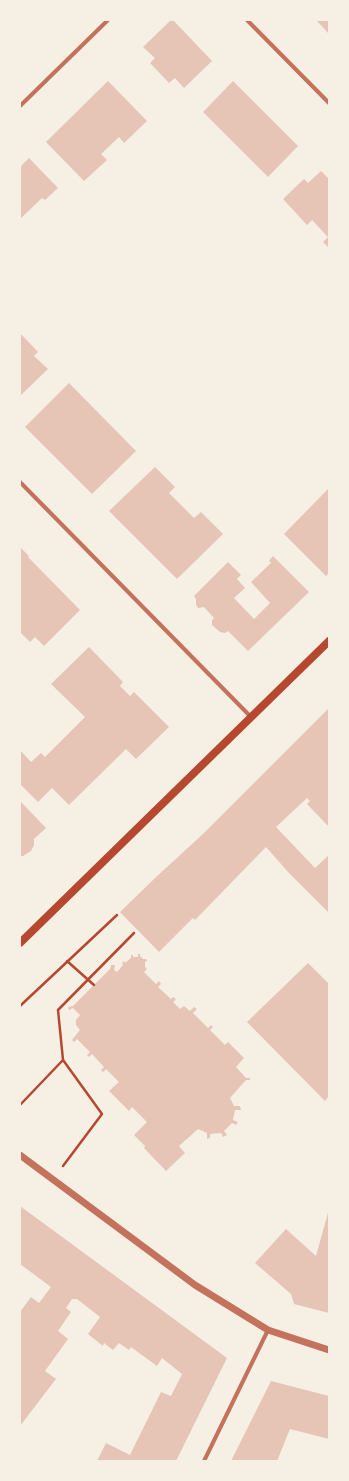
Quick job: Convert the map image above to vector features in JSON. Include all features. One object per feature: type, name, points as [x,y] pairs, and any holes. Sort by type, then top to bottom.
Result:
[{"type":"main road","points":[[20,943],[329,641]]},
{"type":"street","points":[[20,106],[108,20]]},
{"type":"street","points":[[247,20],[329,102]]},
{"type":"street","points":[[20,482],[251,718]]},
{"type":"street","points":[[20,1155],[195,1285],[268,1330],[329,1350]]},
{"type":"street","points":[[204,1461],[268,1330]]},
{"type":"path","points":[[20,1006],[117,915]]},
{"type":"path","points":[[53,1180],[102,1114],[63,1060],[58,1010],[134,933]]},
{"type":"path","points":[[67,961],[94,985]]},
{"type":"path","points":[[20,1105],[63,1060]]},
{"type":"building","points":[[171,20],[173,20],[212,61],[184,88],[175,78],[169,83],[150,63],[155,58],[143,47]]},
{"type":"building","points":[[316,20],[329,20],[329,34]]},
{"type":"building","points":[[108,81],[147,121],[124,143],[119,137],[101,154],[107,160],[84,181],[46,142]]},
{"type":"building","points":[[233,81],[298,146],[268,177],[203,112]]},
{"type":"building","points":[[29,158],[58,188],[45,200],[42,198],[20,219],[20,167]]},
{"type":"building","points":[[321,171],[329,179],[329,248],[323,242],[328,237],[312,220],[307,225],[283,199],[304,179],[308,183]]},
{"type":"building","points":[[20,333],[38,352],[34,356],[48,369],[20,396]]},
{"type":"building","points":[[69,383],[136,451],[92,494],[25,427]]},
{"type":"building","points":[[155,467],[175,487],[169,493],[194,518],[201,512],[223,534],[177,579],[109,511]]},
{"type":"building","points":[[329,488],[329,573],[326,576],[284,534]]},
{"type":"building","points":[[20,547],[80,610],[44,646],[35,637],[30,642],[20,632]]},
{"type":"building","points":[[273,556],[309,592],[248,651],[228,631],[225,633],[220,632],[212,625],[212,620],[214,618],[204,607],[198,608],[194,596],[228,562],[241,575],[237,579],[245,588],[234,598],[254,619],[270,603],[251,582],[271,563],[269,561]]},
{"type":"building","points":[[89,647],[123,682],[120,686],[130,696],[134,692],[169,727],[136,759],[126,749],[69,805],[52,788],[38,802],[20,784],[20,750],[31,762],[41,753],[45,757],[85,717],[51,684]]},
{"type":"building","points":[[329,708],[329,827],[307,804],[310,801],[307,798],[276,827],[315,868],[329,855],[329,913],[288,872],[266,847],[195,920],[193,918],[159,952],[120,912],[204,833]]},
{"type":"building","points":[[20,801],[46,828],[34,839],[34,845],[31,851],[23,856],[20,856]]},
{"type":"building","points":[[138,954],[140,954],[143,959],[146,959],[147,961],[145,962],[145,967],[147,969],[144,972],[156,984],[159,981],[161,984],[158,987],[171,999],[173,997],[176,999],[173,1002],[180,1009],[184,1006],[190,1011],[194,1007],[197,1009],[193,1013],[208,1028],[211,1025],[213,1027],[210,1030],[225,1045],[228,1042],[244,1058],[236,1067],[246,1078],[250,1078],[250,1080],[246,1080],[230,1098],[234,1106],[240,1106],[241,1110],[235,1110],[233,1120],[238,1122],[236,1125],[232,1123],[224,1131],[227,1135],[223,1137],[221,1133],[210,1134],[210,1138],[207,1139],[207,1133],[198,1129],[179,1146],[185,1153],[166,1171],[134,1135],[147,1122],[132,1107],[129,1111],[109,1091],[119,1082],[106,1069],[103,1072],[101,1070],[104,1067],[92,1054],[89,1057],[87,1055],[90,1052],[77,1039],[74,1042],[72,1040],[80,1030],[76,1025],[76,1020],[80,1015],[73,1008],[69,1010],[68,1007],[73,1006],[110,969],[111,965],[115,965],[114,970],[117,972],[123,965],[122,963],[124,961],[125,963],[131,958],[131,955],[133,955],[133,957],[138,957]]},
{"type":"building","points":[[308,963],[329,984],[329,1096],[325,1101],[247,1022]]},
{"type":"building","points":[[20,1206],[227,1358],[176,1461],[97,1461],[106,1443],[130,1455],[161,1392],[171,1396],[182,1374],[162,1358],[157,1366],[131,1347],[129,1350],[119,1343],[113,1350],[104,1343],[103,1346],[88,1334],[100,1317],[77,1299],[72,1299],[66,1308],[71,1312],[58,1331],[68,1339],[45,1371],[56,1379],[20,1426],[20,1312],[31,1297],[39,1303],[51,1287],[20,1264]]},
{"type":"building","points":[[329,1209],[329,1313],[294,1304],[291,1294],[255,1263],[286,1229],[316,1256]]},
{"type":"building","points":[[271,1381],[329,1396],[329,1439],[290,1429],[277,1461],[231,1461]]}]
